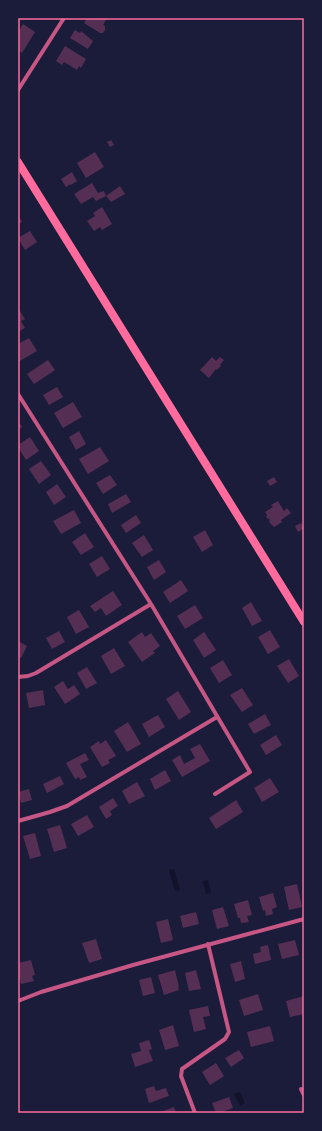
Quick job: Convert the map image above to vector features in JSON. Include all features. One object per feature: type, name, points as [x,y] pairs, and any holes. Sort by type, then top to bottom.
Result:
[{"type":"main road","points":[[18,162],[304,622]]},
{"type":"street","points":[[18,90],[64,18]]},
{"type":"street","points":[[18,394],[151,604],[250,772],[215,794]]},
{"type":"street","points":[[18,677],[36,673],[151,604]]},
{"type":"street","points":[[18,821],[55,810],[74,802],[217,717]]},
{"type":"street","points":[[18,1000],[36,993],[134,964],[304,919]]},
{"type":"street","points":[[195,1113],[181,1076],[182,1069],[225,1039],[229,1032],[208,944]]},
{"type":"street","points":[[301,1089],[304,1095]]},
{"type":"shaded area","points":[[174,869],[180,890],[175,891],[169,870]]},
{"type":"shaded area","points":[[208,880],[211,893],[206,894],[203,881]]},
{"type":"shaded area","points":[[240,1092],[245,1103],[240,1106],[234,1094]]},
{"type":"building","points":[[87,18],[107,18],[103,25],[105,26],[105,30],[103,33],[100,33],[84,23]]},
{"type":"building","points":[[23,24],[35,32],[22,53],[18,50],[18,32]]},
{"type":"building","points":[[75,30],[80,33],[81,31],[93,41],[88,49],[70,38]]},
{"type":"building","points":[[65,46],[86,59],[81,68],[79,66],[77,70],[64,62],[62,65],[56,61]]},
{"type":"building","points":[[111,140],[114,145],[110,147],[107,142]]},
{"type":"building","points":[[95,152],[104,167],[86,178],[77,163]]},
{"type":"building","points":[[72,172],[77,181],[66,187],[61,179]]},
{"type":"building","points":[[92,183],[98,193],[104,191],[106,196],[96,201],[93,197],[81,204],[74,194]]},
{"type":"building","points":[[120,186],[125,194],[111,202],[106,196]]},
{"type":"building","points":[[102,207],[112,224],[102,230],[100,227],[94,231],[87,221],[95,216],[93,213]]},
{"type":"building","points":[[18,215],[22,222],[18,225]]},
{"type":"building","points":[[30,231],[37,242],[25,250],[18,238]]},
{"type":"building","points":[[18,308],[25,319],[21,321],[25,328],[18,332]]},
{"type":"building","points":[[29,338],[37,351],[18,362],[18,344]]},
{"type":"building","points":[[212,357],[216,361],[220,357],[224,360],[220,365],[221,366],[217,370],[216,369],[209,378],[200,370]]},
{"type":"building","points":[[48,360],[55,370],[34,384],[27,374]]},
{"type":"building","points":[[57,387],[63,397],[49,405],[43,395]]},
{"type":"building","points":[[73,402],[82,417],[63,428],[54,413]]},
{"type":"building","points":[[18,421],[22,427],[18,430]]},
{"type":"building","points":[[79,431],[86,444],[76,450],[69,437]]},
{"type":"building","points":[[30,437],[39,451],[26,460],[18,445]]},
{"type":"building","points":[[100,447],[109,461],[88,474],[79,459]]},
{"type":"building","points":[[41,461],[51,475],[39,484],[29,469]]},
{"type":"building","points":[[110,475],[117,485],[103,494],[96,483]]},
{"type":"building","points":[[274,477],[277,482],[270,486],[267,481]]},
{"type":"building","points":[[57,484],[66,497],[54,505],[46,492]]},
{"type":"building","points":[[126,494],[131,502],[112,513],[108,504]]},
{"type":"building","points":[[278,501],[284,511],[287,508],[291,513],[281,520],[282,522],[274,527],[269,522],[270,520],[266,517],[267,515],[265,512],[273,507],[271,505]]},
{"type":"building","points":[[74,510],[81,523],[61,534],[53,521]]},
{"type":"building","points":[[136,515],[141,523],[126,533],[121,525]]},
{"type":"building","points":[[301,523],[304,528],[298,532],[295,526]]},
{"type":"building","points":[[205,530],[213,545],[202,552],[193,537]]},
{"type":"building","points":[[85,533],[94,547],[81,555],[72,542]]},
{"type":"building","points":[[144,535],[153,550],[142,557],[132,543]]},
{"type":"building","points":[[102,556],[110,569],[97,577],[89,564]]},
{"type":"building","points":[[159,560],[166,572],[154,580],[147,567]]},
{"type":"building","points":[[181,580],[188,591],[170,603],[163,592]]},
{"type":"building","points":[[113,591],[122,605],[106,616],[101,608],[95,612],[90,606]]},
{"type":"building","points":[[251,602],[262,621],[252,626],[242,608]]},
{"type":"building","points":[[195,605],[203,618],[185,629],[177,616]]},
{"type":"building","points":[[79,610],[89,627],[76,634],[67,617]]},
{"type":"building","points":[[270,630],[280,647],[268,654],[258,637]]},
{"type":"building","points":[[59,631],[65,642],[52,649],[46,638]]},
{"type":"building","points":[[142,632],[145,637],[151,633],[160,646],[153,651],[155,653],[142,662],[128,642]]},
{"type":"building","points":[[204,632],[216,650],[204,658],[193,640]]},
{"type":"building","points":[[18,641],[27,646],[21,658],[18,657]]},
{"type":"building","points":[[114,648],[125,666],[111,674],[101,656]]},
{"type":"building","points":[[289,659],[299,676],[288,683],[277,666]]},
{"type":"building","points":[[223,660],[232,675],[219,683],[210,668]]},
{"type":"building","points":[[87,667],[97,683],[86,689],[77,673]]},
{"type":"building","points":[[63,681],[68,689],[74,685],[80,694],[65,704],[54,687]]},
{"type":"building","points":[[242,688],[253,705],[242,712],[230,695]]},
{"type":"building","points":[[43,690],[45,705],[29,708],[26,693]]},
{"type":"building","points":[[178,691],[191,712],[179,720],[166,699]]},
{"type":"building","points":[[265,714],[271,725],[254,734],[248,724]]},
{"type":"building","points":[[158,715],[165,727],[149,737],[142,724]]},
{"type":"building","points":[[128,722],[141,744],[127,752],[114,731]]},
{"type":"building","points":[[276,735],[282,745],[266,755],[260,745]]},
{"type":"building","points":[[106,740],[116,756],[108,760],[110,763],[102,767],[90,747],[99,741],[100,744]]},
{"type":"building","points":[[200,744],[210,761],[182,777],[172,760],[180,755],[184,764],[195,758],[190,749]]},
{"type":"building","points":[[85,753],[89,760],[80,764],[87,777],[80,780],[79,777],[75,779],[66,763]]},
{"type":"building","points":[[165,770],[171,781],[155,790],[150,779]]},
{"type":"building","points":[[60,776],[64,784],[47,793],[43,784]]},
{"type":"building","points":[[270,778],[279,792],[262,802],[254,788]]},
{"type":"building","points":[[137,782],[145,796],[129,804],[122,791]]},
{"type":"building","points":[[29,789],[32,800],[21,803],[18,792]]},
{"type":"building","points":[[113,798],[118,806],[110,811],[112,815],[106,819],[99,807]]},
{"type":"building","points":[[236,800],[243,812],[216,829],[209,818]]},
{"type":"building","points":[[87,815],[94,827],[78,836],[71,824]]},
{"type":"building","points":[[60,825],[67,848],[54,852],[47,829]]},
{"type":"building","points":[[35,833],[41,856],[30,859],[23,836]]},
{"type":"building","points":[[297,884],[302,907],[289,910],[284,887]]},
{"type":"building","points":[[273,893],[277,907],[272,909],[273,914],[266,916],[259,897]]},
{"type":"building","points":[[248,900],[252,915],[247,916],[249,922],[241,923],[234,904]]},
{"type":"building","points":[[223,907],[229,926],[217,929],[212,910]]},
{"type":"building","points":[[196,912],[199,924],[183,928],[180,916]]},
{"type":"building","points":[[168,919],[173,940],[161,943],[156,922]]},
{"type":"building","points":[[96,939],[102,959],[89,963],[82,943]]},
{"type":"building","points":[[295,940],[299,955],[282,959],[278,944]]},
{"type":"building","points":[[268,945],[271,960],[255,964],[253,954],[261,952],[260,947]]},
{"type":"building","points":[[31,960],[35,975],[32,976],[34,981],[21,984],[18,973],[18,963]]},
{"type":"building","points":[[241,961],[245,979],[235,982],[230,964]]},
{"type":"building","points":[[175,970],[179,990],[164,995],[158,975]]},
{"type":"building","points":[[196,970],[201,989],[189,991],[185,973]]},
{"type":"building","points":[[151,977],[155,993],[143,996],[139,980]]},
{"type":"building","points":[[258,994],[263,1010],[244,1016],[239,1000]]},
{"type":"building","points":[[304,996],[304,1014],[290,1017],[286,1001]]},
{"type":"building","points":[[208,1006],[210,1016],[203,1017],[206,1029],[194,1032],[189,1010]]},
{"type":"building","points":[[173,1025],[179,1046],[165,1050],[159,1030]]},
{"type":"building","points":[[270,1026],[274,1041],[251,1047],[247,1032]]},
{"type":"building","points":[[149,1040],[152,1049],[149,1050],[153,1061],[135,1067],[131,1054],[141,1051],[139,1043]]},
{"type":"building","points":[[239,1050],[244,1058],[231,1067],[225,1058]]},
{"type":"building","points":[[216,1063],[224,1076],[210,1085],[202,1072]]},
{"type":"building","points":[[154,1086],[156,1091],[166,1088],[169,1096],[149,1103],[145,1089]]},
{"type":"building","points":[[229,1097],[233,1108],[216,1113],[212,1103]]},
{"type":"building","points":[[174,1107],[176,1113],[158,1113]]}]
